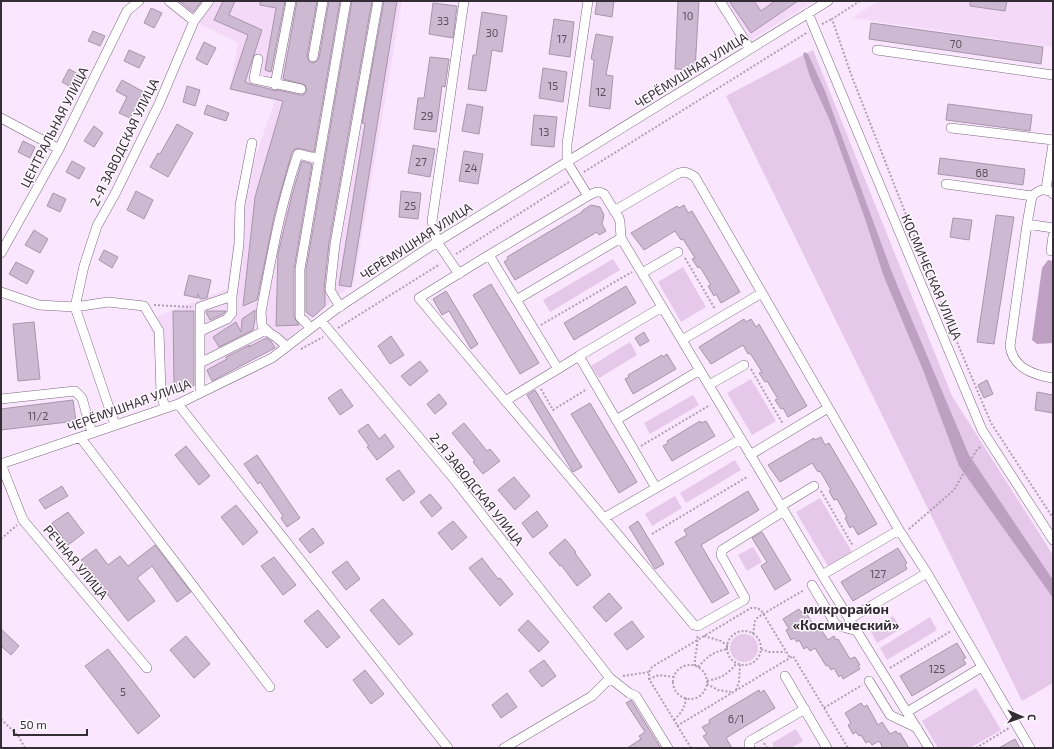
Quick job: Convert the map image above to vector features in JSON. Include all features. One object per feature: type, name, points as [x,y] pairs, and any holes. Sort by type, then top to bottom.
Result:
[{"type":"street","name":"ЦЕНТРАЛЬНАЯ УЛИЦА","points":[[2,249],[59,149],[127,10],[139,1]]},
{"type":"street","points":[[169,1],[194,21]]},
{"type":"street","name":"2-Я ЗАВОДСКАЯ УЛИЦА","points":[[75,306],[84,266],[97,226],[116,192],[159,104],[194,21],[209,1]]},
{"type":"street","points":[[275,85],[291,1]]},
{"type":"street","points":[[314,57],[323,1]]},
{"type":"street","points":[[310,328],[300,317],[300,269],[346,1]]},
{"type":"street","points":[[340,307],[330,290],[335,244],[378,1]]},
{"type":"street","points":[[459,274],[437,242],[432,221],[464,1]]},
{"type":"street","points":[[588,1],[567,144],[567,162],[588,196]]},
{"type":"street","points":[[720,1],[750,49]]},
{"type":"street","name":"ЧЕРЁМУШНАЯ УЛИЦА","points":[[1,464],[178,404],[272,358],[310,328],[437,242],[828,1]]},
{"type":"street","name":"КОСМИЧЕСКАЯ УЛИЦА","points":[[808,13],[979,424],[988,441],[1053,540]]},
{"type":"street","points":[[877,50],[1053,75]]},
{"type":"street","points":[[258,59],[254,79],[275,85],[301,89]]},
{"type":"street","points":[[1,118],[59,149]]},
{"type":"street","points":[[951,128],[1053,140]]},
{"type":"street","points":[[201,331],[227,319],[232,313],[232,296],[239,244],[240,206],[252,143]]},
{"type":"street","points":[[1053,144],[1050,192],[1039,190],[1032,196],[1010,346],[1010,352],[1014,359],[1024,369],[1040,376],[1053,378]]},
{"type":"street","points":[[286,347],[262,326],[261,312],[280,214],[287,185],[298,154],[319,160]]},
{"type":"street","points":[[614,211],[679,173],[685,171],[695,177],[900,533],[927,573],[1030,748]]},
{"type":"street","points":[[946,184],[1032,196]]},
{"type":"street","points":[[814,486],[782,509],[722,550],[721,555],[745,598],[744,600],[696,626],[419,298],[594,192],[601,192],[604,194],[620,222],[621,238],[640,271],[782,509],[929,748]]},
{"type":"street","points":[[1027,224],[1053,228]]},
{"type":"street","points":[[1053,236],[1051,251],[1053,251]]},
{"type":"street","points":[[516,300],[621,238]]},
{"type":"street","points":[[640,271],[678,252]]},
{"type":"street","points":[[489,255],[558,369]]},
{"type":"street","points":[[1,292],[39,305],[75,306],[108,302],[144,306],[159,331],[161,393],[165,408]]},
{"type":"street","points":[[682,340],[762,293]]},
{"type":"street","points":[[200,393],[200,307],[232,296]]},
{"type":"street","points":[[75,306],[114,425]]},
{"type":"street","points":[[505,400],[662,307]]},
{"type":"street","name":"2-Я ЗАВОДСКАЯ УЛИЦА","points":[[321,321],[454,479],[610,678],[629,693],[636,696],[668,748]]},
{"type":"street","points":[[200,363],[266,330]]},
{"type":"street","points":[[579,356],[656,488]]},
{"type":"street","points":[[709,385],[744,364]]},
{"type":"street","points":[[616,420],[700,370]]},
{"type":"street","points":[[1,399],[75,391],[82,398],[92,433]]},
{"type":"street","points":[[178,404],[448,748]]},
{"type":"street","points":[[750,455],[828,408]]},
{"type":"street","points":[[80,437],[270,687]]},
{"type":"street","points":[[604,518],[741,439]]},
{"type":"street","name":"РЕЧНАЯ УЛИЦА","points":[[1,464],[23,520],[147,668]]},
{"type":"street","points":[[822,575],[858,554],[900,533]]},
{"type":"street","points":[[850,619],[927,573]]},
{"type":"street","points":[[812,585],[836,625],[857,631]]},
{"type":"street","points":[[907,712],[982,667]]},
{"type":"street","points":[[785,676],[827,748]]},
{"type":"street","points":[[504,748],[520,744],[592,696],[610,678]]},
{"type":"street","points":[[869,681],[890,715],[917,728]]},
{"type":"street","points":[[750,748],[748,743],[750,741],[805,709]]},
{"type":"path","points":[[860,1],[832,19],[852,77],[954,335],[991,424],[1053,518]]},
{"type":"path","points":[[678,252],[682,253],[720,317]]},
{"type":"path","points":[[534,329],[640,271]]},
{"type":"path","points":[[144,306],[166,305],[200,307]]},
{"type":"path","points":[[744,364],[749,366],[788,432]]},
{"type":"path","points":[[536,382],[553,410],[595,384]]},
{"type":"path","points":[[634,450],[718,401]]},
{"type":"path","points":[[900,533],[954,490],[976,451],[988,441]]},
{"type":"path","points":[[652,534],[747,477]]},
{"type":"path","points":[[814,486],[817,485],[819,487],[858,554]]},
{"type":"path","points":[[1,539],[23,520]]},
{"type":"path","points":[[753,634],[755,621],[758,617],[812,585]]},
{"type":"path","points":[[690,748],[649,679],[649,672],[652,667],[751,608],[761,610],[790,658]]},
{"type":"path","points":[[883,673],[959,626]]},
{"type":"path","points":[[747,632],[753,634],[759,641],[761,649],[759,656],[752,663],[747,665],[738,664],[730,656],[728,647],[729,641],[736,634],[747,632]]},
{"type":"path","points":[[704,636],[722,641],[728,647]]},
{"type":"path","points":[[696,666],[695,657],[698,640]]},
{"type":"path","points":[[696,666],[707,656],[728,647]]},
{"type":"path","points":[[761,649],[769,652],[786,652]]},
{"type":"path","points":[[677,726],[793,656],[848,748]]},
{"type":"path","points":[[707,683],[730,672],[738,664]]},
{"type":"path","points":[[736,690],[739,682],[738,664]]},
{"type":"path","points":[[687,665],[696,666],[705,674],[707,683],[705,689],[698,696],[686,698],[678,694],[675,690],[674,677],[678,670],[682,667],[687,665]]},
{"type":"path","points":[[610,678],[649,672]]},
{"type":"path","points":[[649,679],[659,675],[674,677]]},
{"type":"path","points":[[824,708],[869,681]]},
{"type":"path","points":[[707,683],[718,690],[732,693]]},
{"type":"path","points":[[674,720],[685,706],[686,698]]},
{"type":"path","points":[[1,719],[19,737],[25,748]]},
{"type":"path","points":[[976,748],[1016,724]]},
{"type":"shaded area","points":[[169,1],[402,1],[354,282],[280,346],[170,397],[148,320],[227,289],[238,208],[275,100],[230,89],[238,43],[194,21]]},
{"type":"shaded area","points":[[725,1],[814,1],[751,40]]},
{"type":"shaded area","points":[[878,1],[1053,1],[1053,47],[852,18]]},
{"type":"shaded area","points":[[813,50],[952,396],[1053,555],[1053,683],[1022,701],[726,96]]},
{"type":"shaded area","points":[[805,52],[808,54],[825,91],[893,275],[969,455],[1053,580],[1053,598],[959,466],[923,370],[884,277],[830,121],[810,77],[803,54]]},
{"type":"shaded area","points":[[613,259],[620,270],[550,312],[543,300]]},
{"type":"shaded area","points":[[1048,260],[1053,261],[1053,343],[1037,344],[1032,340],[1042,268]]},
{"type":"shaded area","points":[[683,267],[706,307],[681,322],[658,282]]},
{"type":"shaded area","points":[[630,342],[637,355],[599,378],[591,366]]},
{"type":"shaded area","points":[[751,379],[776,421],[752,435],[727,393]]},
{"type":"shaded area","points":[[693,395],[699,405],[650,434],[644,423]]},
{"type":"shaded area","points":[[735,460],[741,470],[686,503],[680,493]]},
{"type":"shaded area","points":[[675,496],[682,508],[652,526],[645,514]]},
{"type":"shaded area","points":[[820,498],[852,552],[828,566],[796,512]]},
{"type":"shaded area","points":[[753,547],[762,562],[747,571],[738,555]]},
{"type":"shaded area","points":[[893,616],[901,629],[877,643],[870,630]]},
{"type":"shaded area","points":[[930,617],[937,630],[887,660],[880,648]]},
{"type":"shaded area","points":[[744,634],[750,635],[754,638],[757,642],[757,654],[754,658],[750,661],[744,662],[738,661],[734,658],[731,654],[730,648],[731,642],[734,638],[738,635]]},
{"type":"shaded area","points":[[976,688],[1001,730],[970,748],[938,748],[922,721]]},
{"type":"shaded area","points":[[796,729],[803,741],[791,748],[774,748],[772,743]]},
{"type":"building","points":[[179,1],[202,1],[193,12]]},
{"type":"building","points":[[223,1],[235,1],[229,15],[262,30],[245,82],[274,91],[278,90],[303,95],[307,91],[305,85],[283,79],[297,1],[317,1],[307,56],[309,61],[312,63],[317,61],[319,58],[329,1],[340,1],[314,152],[297,148],[292,152],[275,212],[257,300],[243,306],[255,197],[283,101],[230,89],[248,35],[214,20]]},
{"type":"building","points":[[260,1],[285,1],[271,72],[265,70],[276,8],[260,5]]},
{"type":"building","points":[[352,1],[372,1],[329,243],[324,289],[325,306],[313,317],[306,312],[306,270]]},
{"type":"building","points":[[384,1],[397,1],[351,287],[339,285],[365,124],[362,123]]},
{"type":"building","points":[[597,1],[614,1],[612,17],[595,14]]},
{"type":"building","points":[[678,1],[699,1],[695,70],[675,69]]},
{"type":"building","points":[[729,1],[754,1],[761,11],[775,1],[798,1],[751,33]]},
{"type":"building","points":[[970,1],[1007,1],[1005,11],[970,6]]},
{"type":"building","points":[[433,3],[457,6],[453,38],[429,34]]},
{"type":"building","points":[[151,8],[162,13],[154,28],[144,23]]},
{"type":"building","points":[[482,12],[507,16],[502,52],[492,50],[486,91],[468,89],[473,55],[476,55]]},
{"type":"building","points":[[554,19],[574,22],[570,57],[549,54]]},
{"type":"building","points":[[871,23],[1043,47],[1041,64],[869,39]]},
{"type":"building","points":[[93,31],[105,36],[100,46],[88,41]]},
{"type":"building","points":[[596,34],[613,37],[606,75],[613,76],[610,109],[589,106],[594,60],[591,59]]},
{"type":"building","points":[[204,42],[216,48],[207,65],[196,59]]},
{"type":"building","points":[[129,50],[145,57],[139,68],[124,61]]},
{"type":"building","points":[[430,57],[449,59],[445,87],[442,86],[436,132],[414,129],[418,98],[424,98]]},
{"type":"building","points":[[543,68],[567,72],[563,102],[539,98]]},
{"type":"building","points":[[69,69],[82,76],[74,89],[62,82]]},
{"type":"building","points":[[122,80],[151,96],[145,107],[138,103],[130,118],[119,113],[127,97],[116,91]]},
{"type":"building","points":[[187,86],[200,90],[195,106],[183,102]]},
{"type":"building","points":[[467,104],[483,107],[479,134],[462,131]]},
{"type":"building","points":[[948,104],[1032,115],[1030,131],[946,120]]},
{"type":"building","points":[[207,105],[229,113],[226,121],[204,114]]},
{"type":"building","points":[[534,115],[557,117],[554,147],[531,145]]},
{"type":"building","points":[[177,124],[193,133],[168,177],[150,167],[158,153],[160,154]]},
{"type":"building","points":[[94,126],[103,133],[94,147],[84,141]]},
{"type":"building","points":[[23,141],[35,147],[30,158],[18,152]]},
{"type":"building","points":[[413,145],[435,149],[430,177],[408,173]]},
{"type":"building","points":[[464,151],[483,154],[478,184],[459,181]]},
{"type":"building","points":[[940,158],[1025,169],[1023,185],[938,174]]},
{"type":"building","points":[[72,161],[85,168],[79,179],[66,172]]},
{"type":"building","points":[[302,161],[312,164],[294,269],[294,317],[299,325],[276,326],[278,254]]},
{"type":"building","points":[[136,191],[153,200],[144,219],[127,210]]},
{"type":"building","points":[[401,191],[421,193],[418,219],[399,217]]},
{"type":"building","points":[[53,193],[66,199],[60,212],[47,206]]},
{"type":"building","points":[[591,205],[600,207],[604,215],[602,224],[606,231],[599,235],[597,232],[515,280],[504,262],[508,259],[507,257],[582,212]]},
{"type":"building","points":[[684,205],[688,213],[692,211],[740,292],[721,303],[716,294],[714,296],[708,286],[711,285],[700,267],[698,268],[692,259],[695,258],[683,239],[681,240],[675,231],[644,250],[631,233],[677,206],[679,208]]},
{"type":"building","points":[[996,215],[1014,217],[994,344],[977,342]]},
{"type":"building","points":[[953,218],[972,220],[969,240],[950,237]]},
{"type":"building","points":[[34,230],[48,239],[40,253],[25,245]]},
{"type":"building","points":[[104,250],[118,257],[112,268],[99,260]]},
{"type":"building","points":[[16,262],[34,271],[27,284],[9,274]]},
{"type":"building","points":[[189,275],[211,280],[207,298],[200,299],[198,294],[198,298],[184,295]]},
{"type":"building","points":[[491,284],[539,363],[520,374],[473,295]]},
{"type":"building","points":[[626,286],[636,303],[574,340],[564,323]]},
{"type":"building","points":[[446,291],[478,344],[471,349],[449,311],[442,315],[433,299]]},
{"type":"building","points":[[255,310],[253,330],[219,347],[213,337],[236,322],[241,332],[242,319]]},
{"type":"building","points":[[173,311],[194,311],[194,386],[174,386]]},
{"type":"building","points":[[226,311],[210,320],[206,312]]},
{"type":"building","points":[[744,319],[746,322],[751,319],[756,327],[759,324],[807,406],[788,417],[783,408],[781,409],[775,400],[778,399],[767,381],[765,382],[759,373],[762,372],[743,345],[711,364],[699,347]]},
{"type":"building","points":[[34,322],[40,379],[18,381],[13,324]]},
{"type":"building","points":[[644,332],[649,341],[640,346],[635,338]]},
{"type":"building","points":[[391,336],[404,355],[390,364],[378,346]]},
{"type":"building","points":[[266,338],[271,341],[275,348],[212,381],[207,370],[227,359],[226,357]]},
{"type":"building","points":[[667,354],[676,369],[633,394],[625,379],[629,377],[628,375],[662,355],[663,357]]},
{"type":"building","points":[[420,361],[428,371],[410,386],[401,376]]},
{"type":"building","points":[[987,380],[993,394],[984,398],[978,385]]},
{"type":"building","points":[[341,389],[353,406],[340,415],[328,398]]},
{"type":"building","points":[[535,390],[582,467],[573,472],[527,395]]},
{"type":"building","points":[[1037,392],[1053,395],[1053,413],[1035,410]]},
{"type":"building","points":[[439,394],[447,404],[435,414],[427,404]]},
{"type":"building","points":[[73,400],[76,421],[1,430],[1,409]]},
{"type":"building","points":[[590,403],[637,482],[619,493],[571,414]]},
{"type":"building","points":[[700,421],[701,423],[706,421],[715,436],[672,461],[663,446],[668,443],[667,441]]},
{"type":"building","points":[[464,423],[487,451],[490,449],[500,461],[483,474],[473,462],[475,461],[452,433]]},
{"type":"building","points":[[368,424],[379,439],[385,434],[394,447],[377,460],[367,447],[369,446],[358,431]]},
{"type":"building","points":[[821,437],[825,445],[829,443],[877,524],[858,535],[853,526],[850,528],[845,518],[847,517],[837,499],[834,500],[829,491],[831,490],[820,471],[818,472],[812,463],[780,482],[768,465],[814,438],[815,440]]},
{"type":"building","points":[[186,446],[210,476],[199,485],[175,455]]},
{"type":"building","points":[[257,455],[300,518],[287,527],[281,518],[283,516],[260,482],[258,484],[244,464]]},
{"type":"building","points":[[399,470],[415,492],[403,501],[386,479]]},
{"type":"building","points":[[514,477],[530,496],[515,510],[498,490]]},
{"type":"building","points":[[62,486],[68,496],[45,509],[39,500]]},
{"type":"building","points":[[748,491],[759,510],[701,545],[729,593],[712,603],[675,542],[687,535],[684,530]]},
{"type":"building","points":[[430,494],[442,508],[432,517],[420,502]]},
{"type":"building","points":[[236,505],[258,532],[243,545],[221,517]]},
{"type":"building","points":[[537,511],[548,526],[533,538],[522,523]]},
{"type":"building","points":[[68,512],[84,533],[68,545],[52,523]]},
{"type":"building","points":[[453,521],[467,537],[452,550],[438,533]]},
{"type":"building","points":[[638,521],[664,564],[655,569],[629,527]]},
{"type":"building","points":[[313,528],[324,543],[310,553],[299,539]]},
{"type":"building","points":[[762,532],[791,580],[775,590],[761,566],[767,562],[752,538]]},
{"type":"building","points":[[565,539],[576,552],[575,553],[591,575],[577,586],[561,565],[560,566],[549,553]]},
{"type":"building","points":[[155,545],[191,592],[177,602],[152,566],[137,578],[155,601],[128,621],[81,560],[96,549],[108,565],[120,556],[128,566]]},
{"type":"building","points":[[898,548],[907,563],[905,565],[907,569],[853,601],[841,582]]},
{"type":"building","points":[[274,557],[296,585],[283,595],[261,566]]},
{"type":"building","points":[[482,558],[498,579],[500,578],[513,594],[500,606],[469,568]]},
{"type":"building","points":[[347,561],[360,579],[346,590],[332,572]]},
{"type":"building","points":[[609,593],[622,608],[606,622],[593,607]]},
{"type":"building","points":[[383,599],[413,634],[399,645],[370,610]]},
{"type":"building","points":[[799,609],[802,613],[805,611],[817,631],[820,628],[828,640],[834,636],[836,640],[838,639],[850,659],[855,657],[860,665],[858,666],[860,669],[843,679],[841,675],[839,677],[834,668],[831,670],[828,665],[826,666],[815,648],[810,651],[807,647],[804,649],[799,640],[797,642],[794,638],[791,640],[786,630],[789,629],[783,619]]},
{"type":"building","points":[[318,610],[340,637],[327,648],[304,621]]},
{"type":"building","points":[[528,620],[549,642],[539,652],[518,630]]},
{"type":"building","points":[[632,621],[644,637],[627,650],[614,634]]},
{"type":"building","points":[[1,629],[19,646],[11,655],[1,646]]},
{"type":"building","points":[[186,636],[210,664],[194,678],[170,650]]},
{"type":"building","points":[[957,643],[966,658],[963,659],[966,664],[912,696],[900,676]]},
{"type":"building","points":[[108,649],[160,716],[138,734],[85,666]]},
{"type":"building","points":[[544,660],[556,676],[542,687],[529,671]]},
{"type":"building","points":[[365,670],[384,694],[371,704],[353,680]]},
{"type":"building","points":[[759,690],[760,693],[764,690],[775,708],[726,738],[732,748],[711,748],[703,736],[707,734],[702,727],[710,723],[709,720]]},
{"type":"building","points":[[507,693],[517,707],[501,718],[492,705]]},
{"type":"building","points":[[631,700],[660,747],[659,748],[627,748],[641,739],[639,736],[645,732],[626,703]]},
{"type":"building","points":[[861,703],[864,707],[867,705],[878,725],[882,722],[890,734],[896,731],[898,734],[900,733],[909,748],[883,748],[879,741],[872,745],[869,741],[866,743],[861,735],[859,736],[856,732],[853,734],[848,725],[851,723],[845,713]]},
{"type":"building","points":[[1015,739],[1020,748],[999,748]]},
{"type":"district","name":"микрорайон «Космический»","points":[[846,616]]}]
